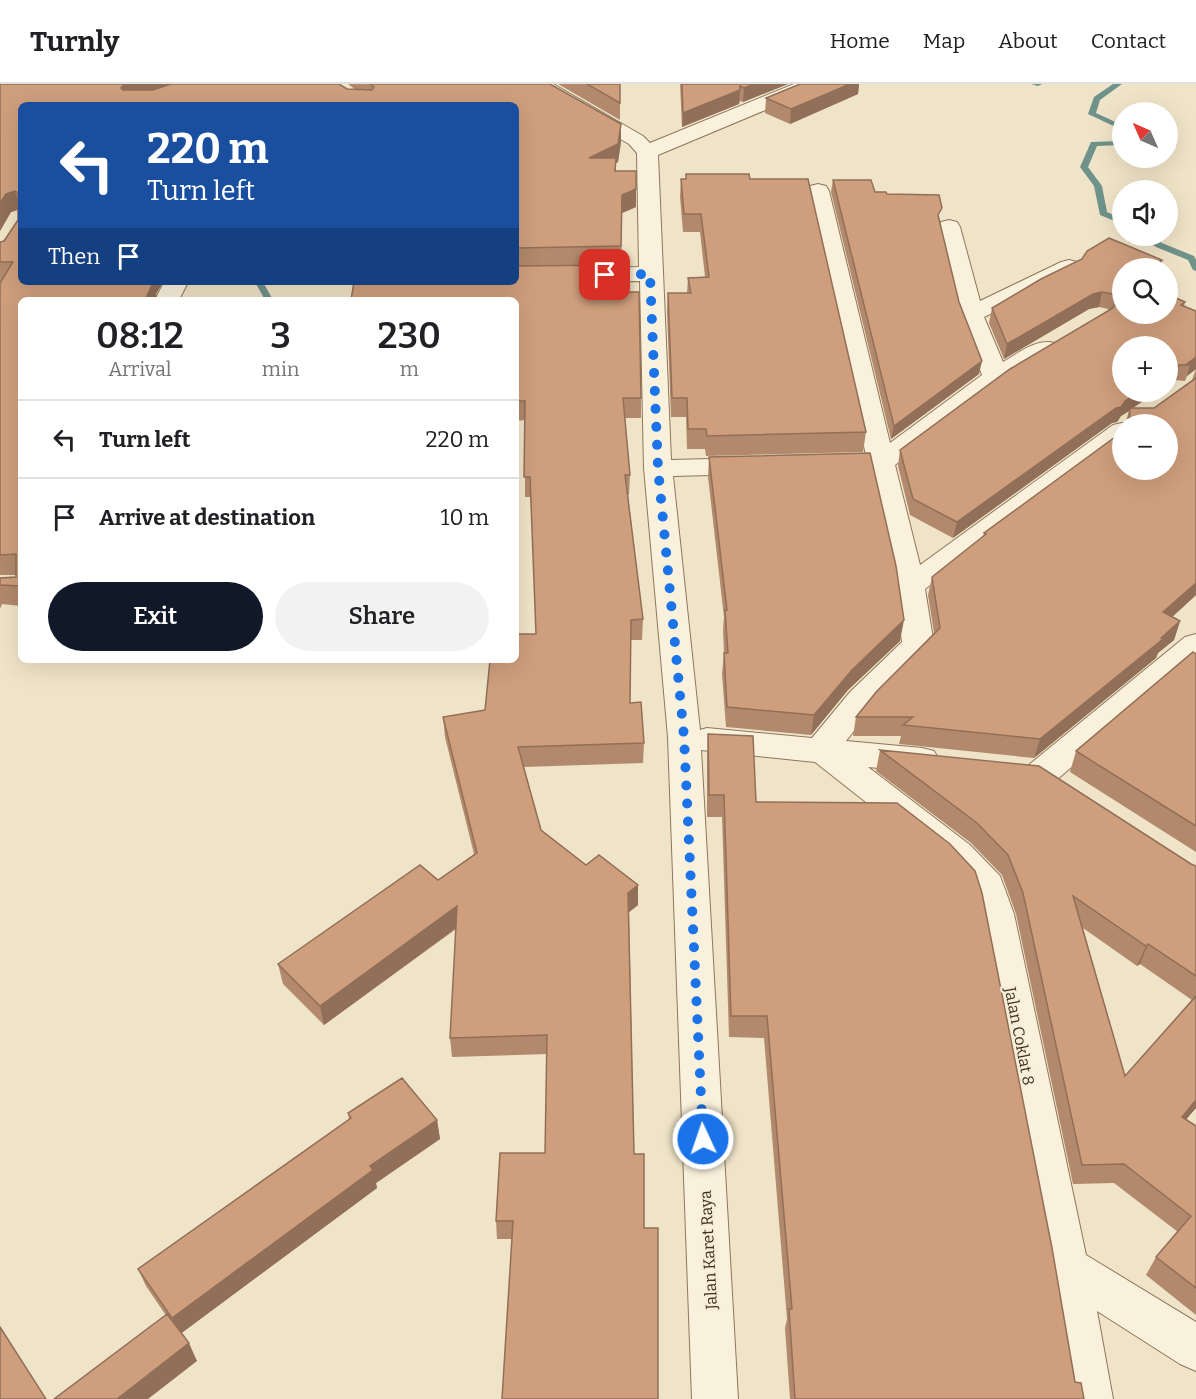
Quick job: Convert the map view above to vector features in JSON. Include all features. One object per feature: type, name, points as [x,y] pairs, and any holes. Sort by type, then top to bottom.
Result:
[{"type":"street","points":[[544,85],[636,140],[647,152],[811,84]]},
{"type":"street","name":"Jalan Karet Raya","points":[[647,152],[658,468],[684,737],[715,1399]]},
{"type":"street","points":[[818,191],[910,586],[918,645],[861,700],[821,749]]},
{"type":"street","points":[[949,227],[971,314],[996,377]]},
{"type":"street","points":[[971,314],[1069,267]]},
{"type":"street","points":[[519,276],[650,274]]},
{"type":"street","points":[[835,464],[882,462],[996,377],[1068,334]]},
{"type":"street","points":[[910,586],[1112,438]]},
{"type":"street","points":[[658,468],[776,465]]},
{"type":"street","points":[[1042,772],[1196,644]]},
{"type":"street","points":[[684,737],[949,763]]},
{"type":"street","name":"Jalan Coklat 8","points":[[821,749],[958,855],[987,886],[996,914],[1067,1268],[1090,1399]]},
{"type":"street","points":[[1007,769],[1042,772],[1071,791]]},
{"type":"street","points":[[1067,1268],[1196,1348]]},
{"type":"building","points":[[0,84],[124,84],[121,88],[123,90],[153,90],[171,84],[339,84],[347,89],[372,90],[374,87],[370,84],[550,84],[621,124],[618,144],[589,158],[616,158],[615,171],[636,171],[636,189],[622,195],[621,246],[519,248],[519,102],[18,102],[18,193],[15,191],[6,194],[0,203]]},
{"type":"building","points":[[587,84],[620,84],[620,103]]},
{"type":"building","points":[[682,84],[754,84],[744,88],[740,86],[740,90],[683,113]]},
{"type":"building","points":[[800,84],[850,84],[791,109],[766,98]]},
{"type":"building","points":[[686,174],[749,174],[750,179],[808,179],[866,432],[707,436],[706,429],[688,429],[687,398],[672,398],[668,293],[691,293],[688,278],[709,277],[701,214],[684,214],[681,179],[686,179]]},
{"type":"building","points":[[833,180],[871,180],[875,192],[886,192],[887,194],[939,195],[942,208],[938,215],[959,302],[982,361],[894,426]]},
{"type":"building","points":[[18,220],[18,285],[152,285],[146,297],[18,297],[18,586],[0,585],[0,578],[16,577],[16,554],[0,555],[0,283],[13,262],[0,262],[0,242],[4,241]]},
{"type":"building","points":[[1109,238],[1112,239],[1112,246],[1128,246],[1157,258],[1112,258],[1112,294],[1102,292],[1093,294],[1007,344],[992,308],[1041,279],[1082,259],[1087,251]]},
{"type":"building","points":[[620,265],[618,292],[639,292],[641,398],[623,398],[630,475],[625,475],[643,619],[631,620],[630,703],[641,702],[644,743],[518,747],[541,830],[586,865],[599,855],[638,885],[628,893],[634,1154],[644,1154],[644,1228],[658,1228],[658,1399],[502,1399],[513,1221],[496,1221],[500,1153],[545,1153],[547,1035],[450,1038],[457,906],[320,1006],[278,964],[420,865],[438,880],[477,853],[443,717],[485,710],[490,663],[519,663],[519,634],[536,634],[530,477],[524,477],[525,401],[519,401],[519,297],[352,297],[354,285],[519,285],[519,266]]},
{"type":"building","points":[[1178,299],[1185,302],[1181,305],[1196,311],[1196,357],[1187,364],[1190,365],[1178,365],[1178,336],[1112,336],[1112,402],[1124,402],[1121,407],[1116,408],[957,522],[913,499],[900,450],[1010,369],[1112,309],[1112,324],[1178,324]]},
{"type":"building","points":[[1196,378],[1196,583],[1163,612],[1180,621],[1161,638],[1163,639],[1040,739],[903,725],[913,717],[856,717],[877,691],[940,628],[932,577],[986,534],[984,533],[1112,439],[1112,480],[1178,480],[1178,414],[1130,414],[1130,408],[1154,408],[1162,402],[1178,402],[1178,391]]},
{"type":"building","points":[[870,453],[896,566],[904,620],[852,670],[814,715],[727,707],[724,653],[728,653],[725,610],[727,610],[709,457]]},
{"type":"building","points":[[1193,652],[1196,654],[1196,826],[1076,751]]},
{"type":"building","points":[[708,734],[753,736],[756,802],[897,803],[950,844],[975,871],[982,893],[1052,1248],[1075,1382],[1081,1383],[1084,1399],[795,1399],[789,1309],[792,1309],[767,1016],[731,1016],[724,795],[709,795]]},
{"type":"building","points":[[880,750],[1039,766],[1196,866],[1196,976],[1148,944],[1146,946],[1073,896],[1125,1076],[1196,996],[1196,1100],[1182,1117],[1196,1126],[1196,1288],[1156,1257],[1191,1216],[1124,1164],[1082,1165],[1023,893],[1008,855],[977,823]]},
{"type":"building","points":[[402,1078],[437,1120],[370,1166],[373,1170],[172,1318],[138,1269],[351,1118],[348,1113]]},
{"type":"building","points":[[167,1314],[189,1343],[117,1399],[54,1399]]},
{"type":"building","points":[[0,1327],[46,1399],[0,1399]]},
{"type":"waterway","points":[[1112,123],[1092,114],[1097,99],[1118,84]]},
{"type":"waterway","points":[[1112,143],[1094,144],[1084,167],[1098,186],[1103,213],[1112,217]]},
{"type":"waterway","points":[[1161,246],[1191,258],[1196,268]]},
{"type":"waterway","points":[[261,285],[267,297]]},
{"type":"route","points":[[605,275],[650,274],[658,468],[684,737],[703,1139]]}]
